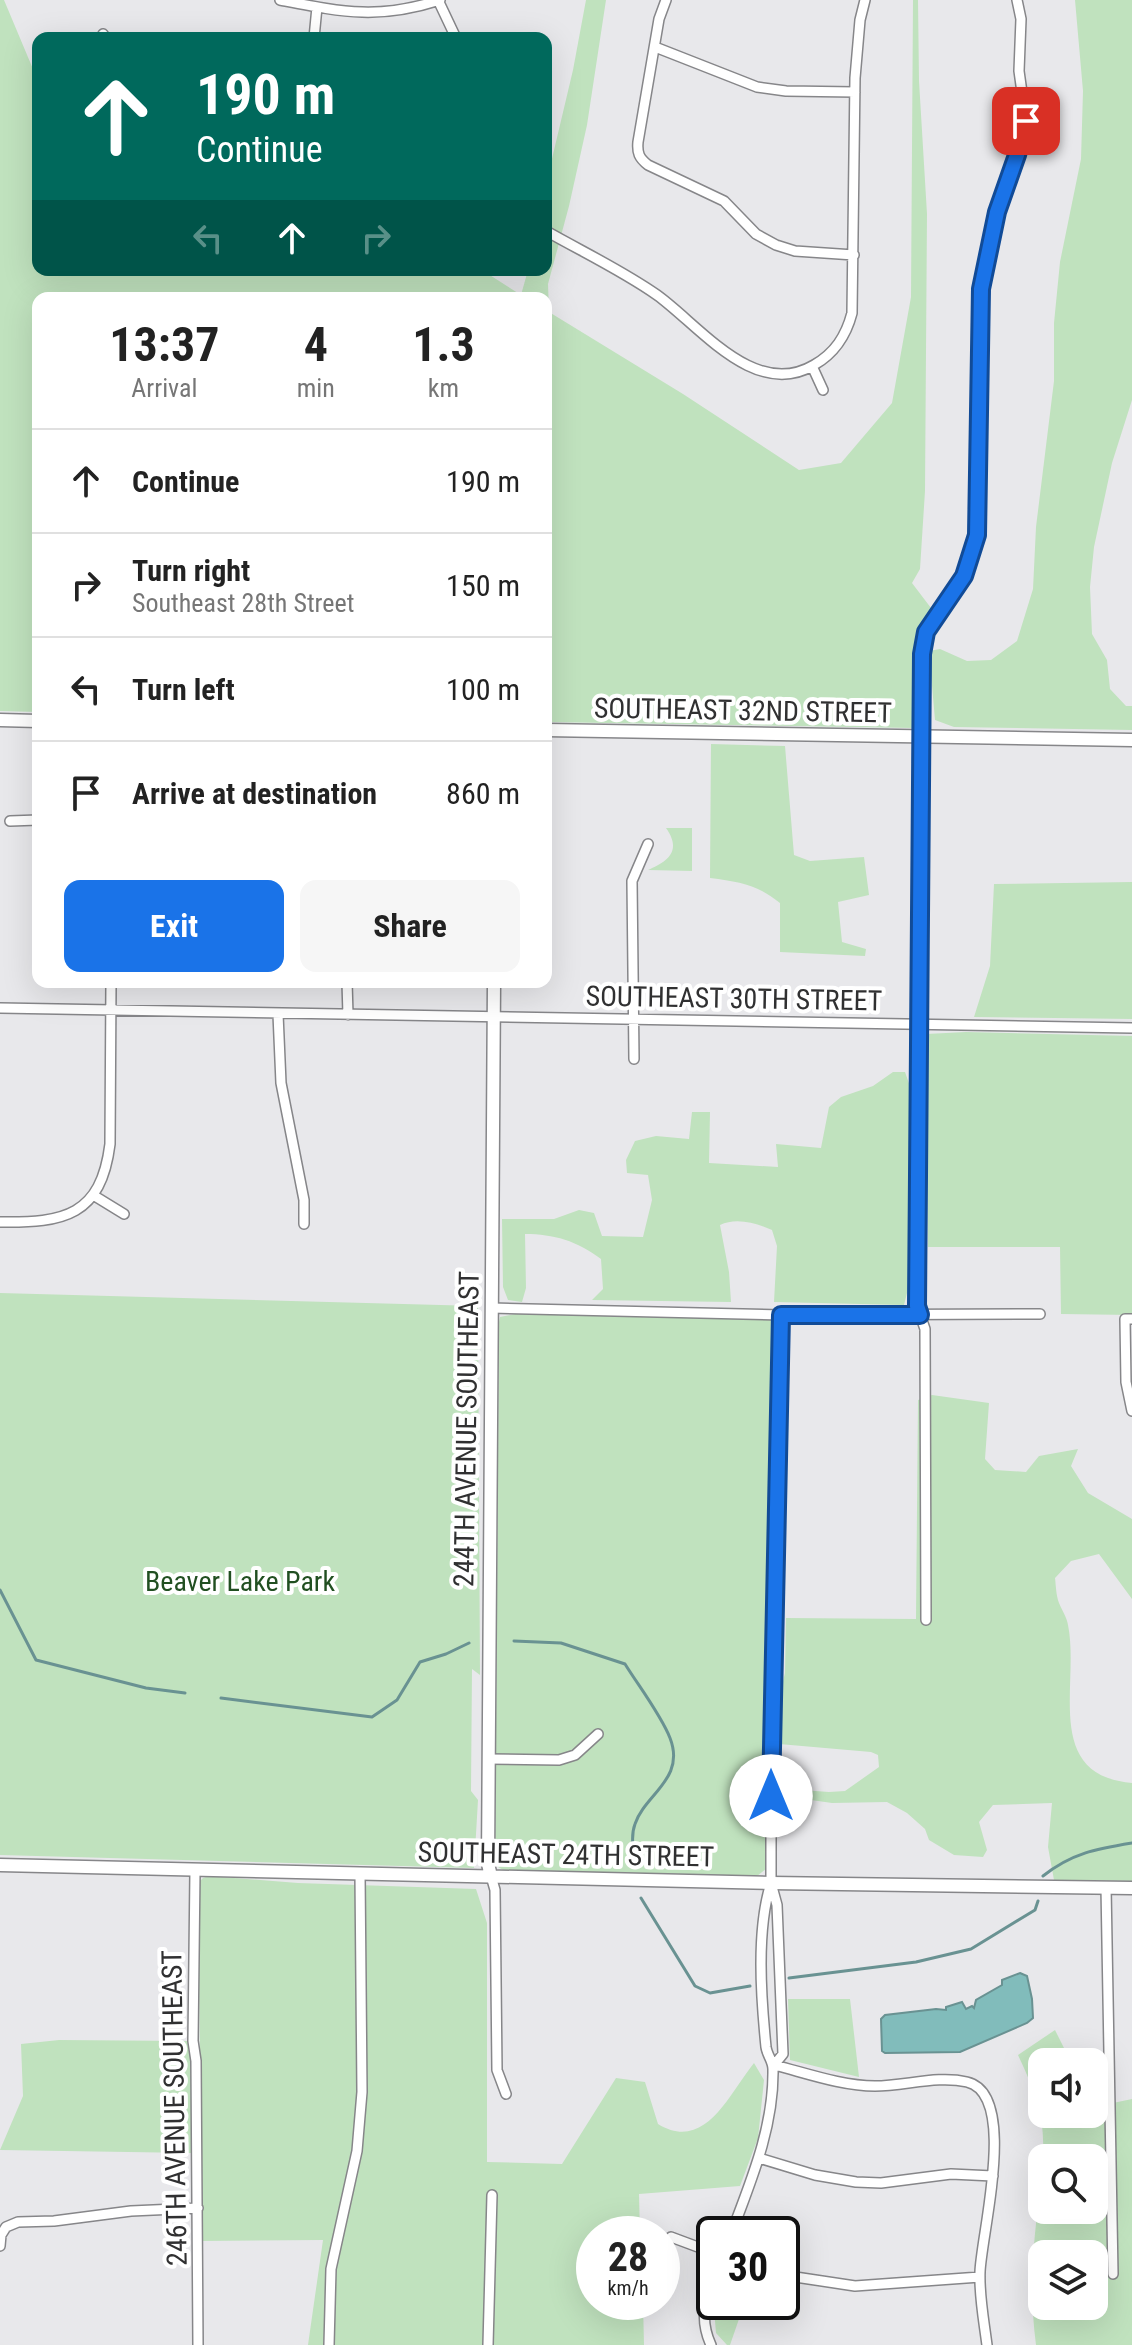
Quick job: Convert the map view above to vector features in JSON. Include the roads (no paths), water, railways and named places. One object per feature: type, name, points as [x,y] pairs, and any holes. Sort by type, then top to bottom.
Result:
[{"type":"street","points":[[280,0],[375,14],[439,0],[453,32]]},
{"type":"street","points":[[666,0],[659,19],[638,155],[648,165],[724,201],[756,234],[776,245],[795,251],[854,255]]},
{"type":"street","points":[[552,234],[656,294],[737,361],[768,373],[810,368],[838,347],[849,326],[854,296],[855,92],[860,20],[865,0]]},
{"type":"street","points":[[926,1620],[925,1329],[917,1306],[923,737],[921,668],[926,632],[964,576],[977,535],[981,289],[997,212],[1026,121],[1019,71],[1021,19],[1017,0]]},
{"type":"street","points":[[315,32],[317,7]]},
{"type":"street","points":[[655,47],[757,87],[786,91],[855,92]]},
{"type":"street","points":[[810,368],[823,390]]},
{"type":"street","points":[[0,720],[32,721]]},
{"type":"street","name":"SOUTHEAST 32ND STREET","points":[[552,730],[1132,740]]},
{"type":"street","points":[[10,821],[32,820]]},
{"type":"street","points":[[634,1059],[632,881],[648,844]]},
{"type":"street","points":[[0,1222],[54,1220],[78,1208],[93,1195],[104,1177],[110,1144],[111,988]]},
{"type":"street","points":[[347,988],[348,1015]]},
{"type":"street","name":"244TH AVENUE SOUTHEAST","points":[[491,1876],[488,1864],[488,1759],[494,988]]},
{"type":"street","name":"SOUTHEAST 30TH STREET","points":[[0,1008],[1132,1028]]},
{"type":"street","points":[[278,1014],[281,1083],[304,1200],[304,1224]]},
{"type":"street","points":[[93,1195],[124,1214]]},
{"type":"street","points":[[492,1308],[781,1315],[1040,1314]]},
{"type":"street","points":[[781,1315],[771,1883],[764,1907],[766,2051],[774,2065],[872,2086],[956,2081],[973,2084],[982,2091],[993,2125],[995,2150],[980,2277],[987,2345]]},
{"type":"street","points":[[1129,1319],[1126,1382],[1132,1411]]},
{"type":"street","points":[[488,1759],[559,1760],[575,1755],[598,1734]]},
{"type":"street","name":"SOUTHEAST 24TH STREET","points":[[0,1865],[1132,1888]]},
{"type":"street","name":"246TH AVENUE SOUTHEAST","points":[[195,1871],[193,2041],[196,2061],[198,2345]]},
{"type":"street","points":[[329,2345],[331,2269],[357,2151],[362,2092],[360,1874]]},
{"type":"street","points":[[491,1876],[495,1890],[497,2070],[506,2094]]},
{"type":"street","points":[[738,2216],[759,2158],[770,2110],[774,2065],[783,2054],[777,1905],[771,1883]]},
{"type":"street","points":[[1106,1887],[1113,2274]]},
{"type":"street","points":[[759,2158],[815,2175],[856,2182],[881,2183],[951,2174],[993,2176]]},
{"type":"street","points":[[488,2345],[492,2195]]},
{"type":"street","points":[[0,2246],[6,2227],[18,2222],[198,2208]]},
{"type":"street","points":[[800,2278],[855,2286],[980,2277]]},
{"type":"street","points":[[705,2320],[711,2345]]},
{"type":"water","points":[[1020,1973],[1027,1976],[1032,1999],[1033,2018],[1027,2023],[960,2052],[882,2051],[881,2019],[885,2015],[946,2010],[946,2007],[962,2002],[966,2009],[974,2008],[976,2000],[1002,1985],[1002,1980]]},
{"type":"waterway","points":[[0,1590],[36,1660],[146,1688],[185,1693]]},
{"type":"waterway","points":[[514,1641],[561,1643],[625,1664],[661,1720],[674,1752],[673,1765],[635,1824],[636,1867]]},
{"type":"waterway","points":[[221,1698],[372,1717],[397,1700],[420,1662],[469,1643]]},
{"type":"waterway","points":[[1043,1876],[1085,1853],[1132,1843]]},
{"type":"waterway","points":[[641,1898],[695,1986],[710,1993],[750,1986]]},
{"type":"waterway","points":[[789,1978],[916,1962],[971,1949],[1035,1910],[1038,1901]]},
{"type":"park label","name":"Beaver Lake Park","points":[[240,1581]]}]
